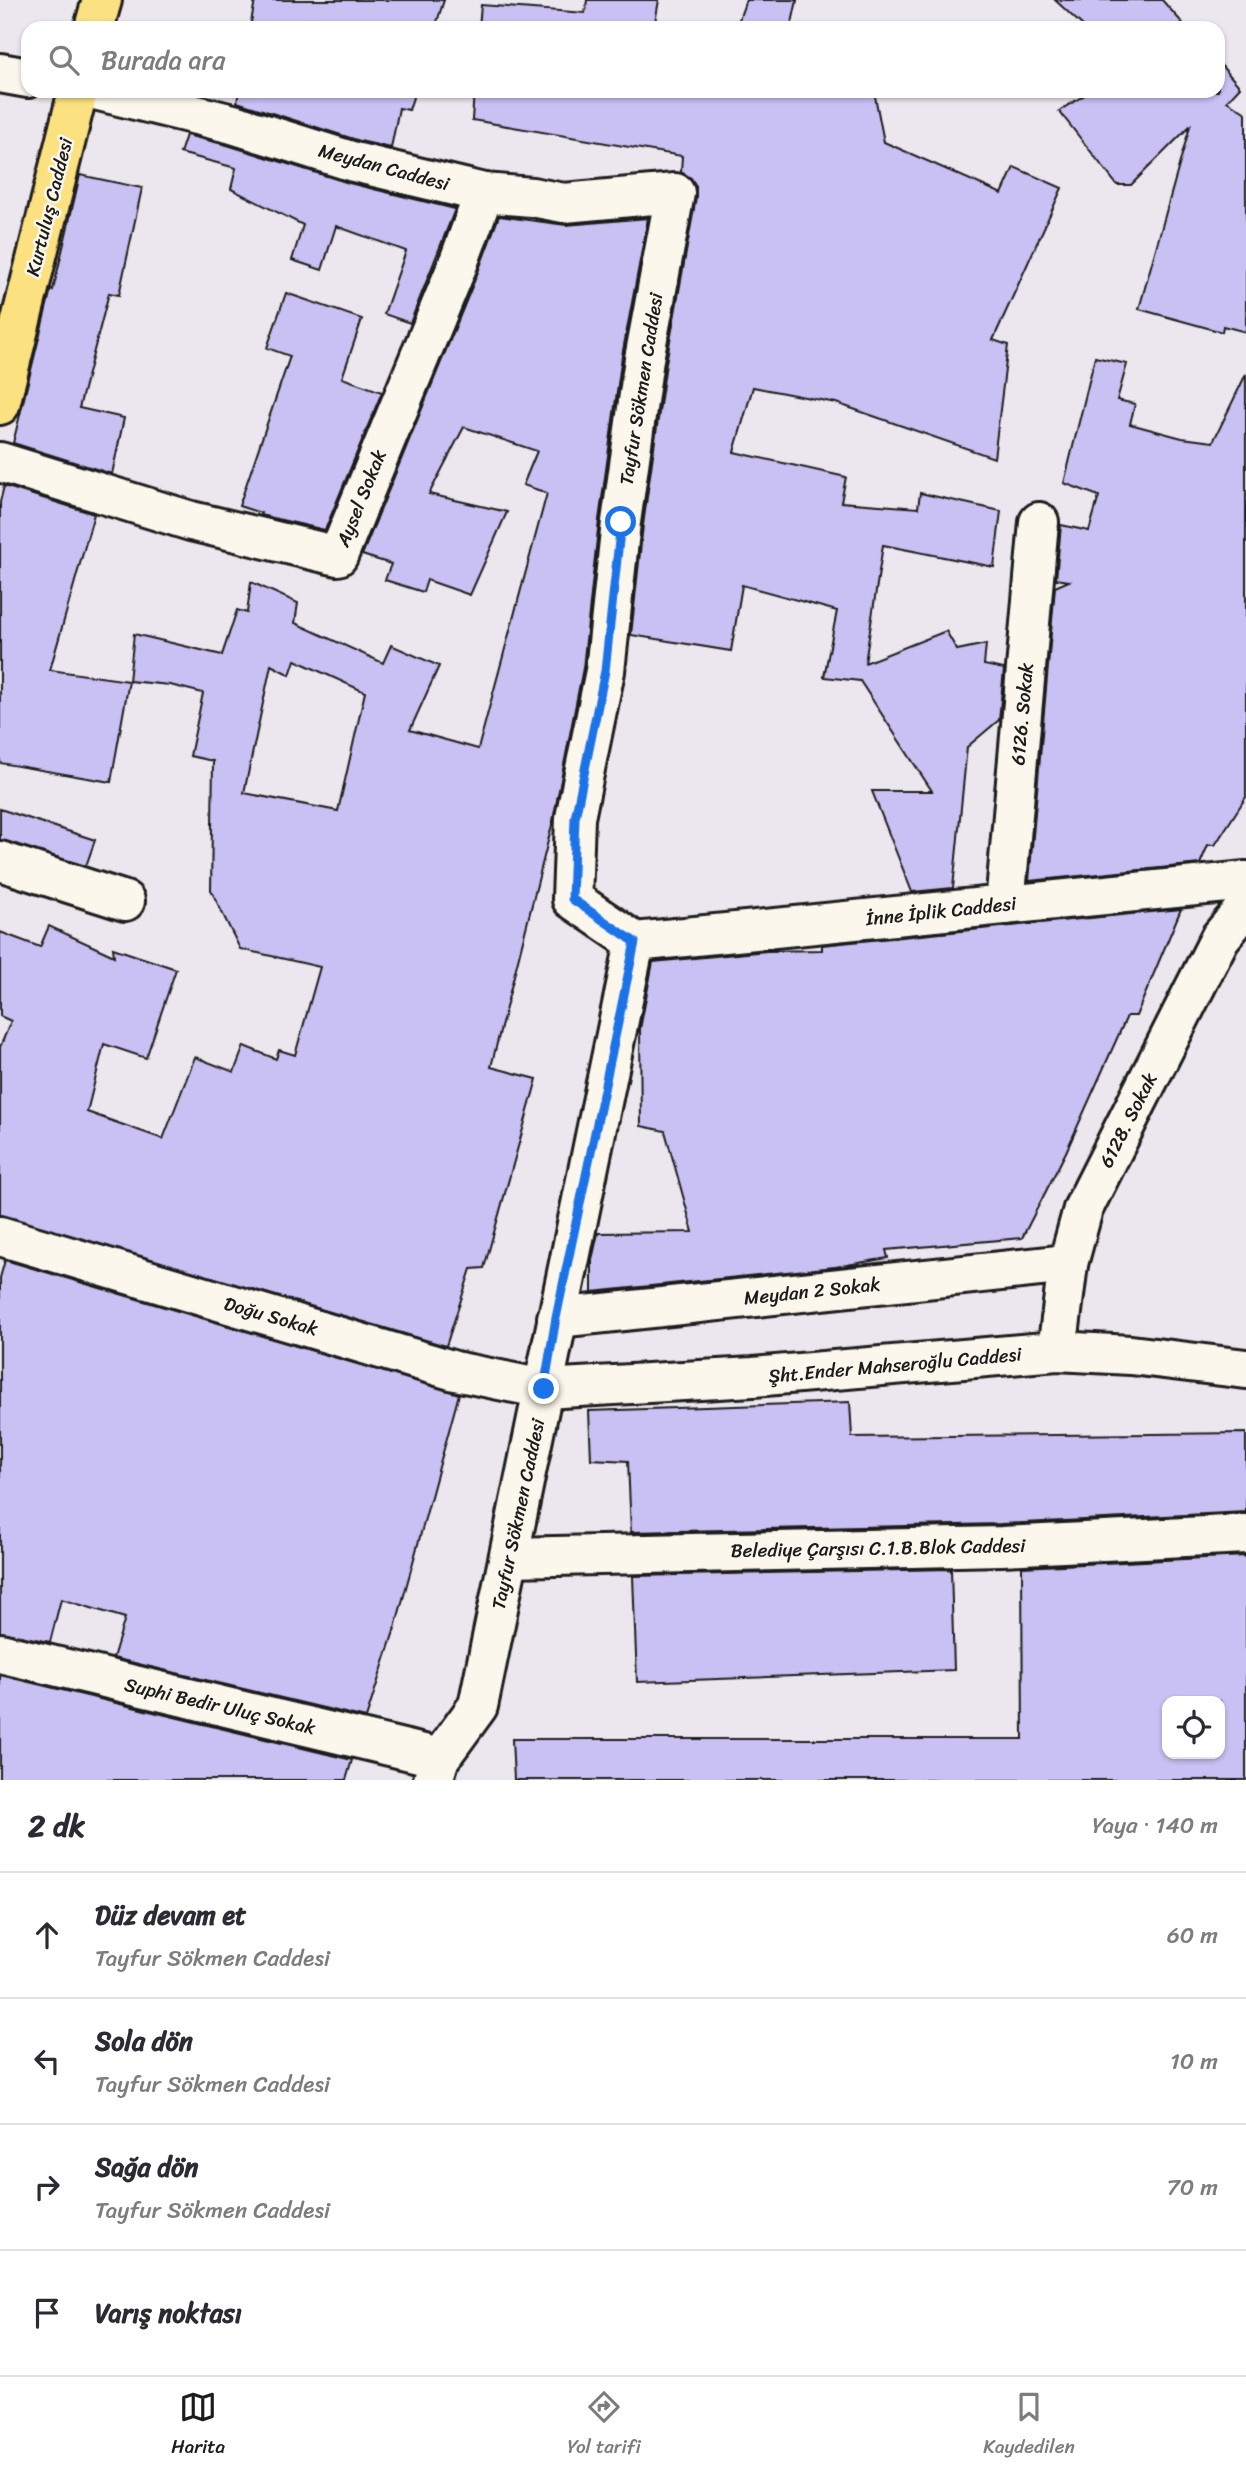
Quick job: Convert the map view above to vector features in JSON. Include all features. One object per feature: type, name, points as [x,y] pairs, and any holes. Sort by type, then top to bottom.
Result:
[{"type":"main road","points":[[96,21],[102,0]]},
{"type":"main road","name":"Kurtuluş Caddesi","points":[[0,405],[76,98]]},
{"type":"street","points":[[0,73],[21,77]]},
{"type":"street","name":"Meydan Caddesi","points":[[127,98],[233,124],[354,162],[484,193],[564,203],[675,193]]},
{"type":"street","name":"Aysel Sokak","points":[[0,462],[191,521],[338,556],[453,276],[484,193]]},
{"type":"street","name":"Tayfur Sökmen Caddesi","points":[[437,1769],[478,1706],[635,942],[572,899],[575,818],[605,671],[621,522],[644,359],[675,193]]},
{"type":"street","name":"6126. Sokak","points":[[1005,905],[1039,522]]},
{"type":"street","points":[[0,861],[125,901]]},
{"type":"street","name":"İnne İplik Caddesi","points":[[635,942],[1246,880]]},
{"type":"street","name":"6128. Sokak","points":[[1057,1352],[1068,1264],[1083,1209],[1220,938],[1246,906]]},
{"type":"street","name":"Doğu Sokak","points":[[0,1236],[455,1371],[544,1389]]},
{"type":"street","name":"Meydan 2 Sokak","points":[[556,1318],[1068,1264]]},
{"type":"street","name":"Şht.Ender Mahseroğlu Caddesi","points":[[544,1389],[753,1377],[1057,1352],[1131,1355],[1246,1369]]},
{"type":"street","name":"Belediye Çarşısı C.1.B.Blok Caddesi","points":[[509,1557],[1002,1546],[1246,1534]]},
{"type":"street","name":"Suphi Bedir Uluç Sokak","points":[[0,1653],[437,1769]]},
{"type":"building","points":[[255,0],[444,0],[437,21],[251,21]]},
{"type":"building","points":[[587,0],[659,0],[655,21],[480,21],[481,5],[585,13]]},
{"type":"building","points":[[746,0],[797,0],[792,21],[738,21]]},
{"type":"building","points":[[1055,0],[1162,0],[1181,21],[1078,21]]},
{"type":"building","points":[[1225,70],[1240,87],[1227,101],[1246,113],[1246,332],[1223,326],[1222,332],[1139,309],[1190,126],[1131,185],[1117,185],[1059,111],[1080,98],[1225,98]]},
{"type":"building","points":[[238,98],[413,98],[409,110],[399,108],[391,148],[360,141],[237,102]]},
{"type":"building","points":[[474,98],[875,98],[884,142],[1002,194],[1014,167],[1062,188],[993,340],[1008,345],[994,458],[836,403],[753,387],[734,452],[846,477],[841,502],[918,508],[920,493],[1001,511],[994,567],[883,545],[865,663],[946,631],[957,650],[986,644],[984,665],[1004,669],[999,720],[967,747],[953,888],[912,892],[872,791],[932,791],[860,681],[824,677],[837,611],[742,585],[731,651],[631,635],[643,525],[666,363],[696,197],[696,186],[691,178],[681,172],[682,156],[472,120]]},
{"type":"building","points":[[186,135],[349,183],[455,209],[410,323],[384,314],[406,251],[336,226],[322,270],[292,260],[303,225],[231,189],[236,168],[180,153]]},
{"type":"building","points":[[80,175],[142,188],[119,295],[109,293],[79,408],[124,418],[112,474],[13,443]]},
{"type":"building","points":[[499,216],[566,225],[648,218],[622,356],[599,520],[583,668],[553,821],[491,1067],[537,1079],[484,1268],[471,1269],[446,1346],[0,1215],[0,1047],[11,1021],[0,1016],[0,932],[40,947],[49,926],[114,956],[113,948],[176,969],[146,1058],[104,1044],[87,1112],[163,1139],[195,1057],[234,1072],[244,1046],[276,1059],[279,1050],[295,1055],[320,967],[240,949],[211,890],[213,761],[190,756],[203,693],[170,685],[129,681],[134,634],[222,655],[237,610],[247,613],[251,582],[298,603],[295,623],[383,663],[391,645],[439,666],[410,730],[478,749],[547,493],[523,485],[537,451],[464,427],[429,494],[507,512],[470,595],[427,580],[423,592],[385,580],[391,564],[362,555]],"holes":[[[295,660],[365,692],[338,811],[244,793],[271,665],[290,675]]]},
{"type":"building","points":[[286,293],[362,319],[342,378],[382,392],[325,530],[260,515],[261,513],[239,506],[290,356],[267,348]]},
{"type":"building","points":[[1095,357],[1127,364],[1117,400],[1135,404],[1130,424],[1182,438],[1213,442],[1246,374],[1246,797],[1215,845],[1208,845],[1200,864],[1029,881],[1055,587],[1069,581],[1056,579],[1061,525],[1089,531],[1099,496],[1064,483]]},
{"type":"building","points":[[4,486],[94,514],[50,670],[129,681],[111,782],[0,763],[0,502]]},
{"type":"building","points":[[0,809],[95,840],[86,866],[0,840]]},
{"type":"building","points":[[1181,909],[1136,1016],[1127,1016],[1066,1152],[1022,1238],[886,1250],[888,1258],[835,1267],[592,1292],[592,1260],[598,1233],[693,1232],[665,1131],[641,1126],[640,1029],[653,962],[767,951],[822,950],[822,945]]},
{"type":"building","points":[[5,1260],[459,1394],[395,1628],[366,1718],[113,1658],[125,1618],[61,1599],[50,1642],[0,1632],[0,1278]]},
{"type":"building","points":[[850,1402],[852,1437],[1246,1433],[1246,1512],[1001,1524],[631,1532],[628,1461],[591,1459],[589,1411]]},
{"type":"building","points":[[1246,1556],[1246,1780],[514,1780],[512,1739],[1023,1739],[1022,1567]]},
{"type":"building","points":[[951,1569],[954,1670],[637,1682],[633,1576]]},
{"type":"building","points":[[0,1675],[352,1760],[346,1780],[0,1780]]},
{"type":"route","points":[[544,1389],[556,1318],[635,942],[572,899],[575,818],[605,671],[621,522]]}]
